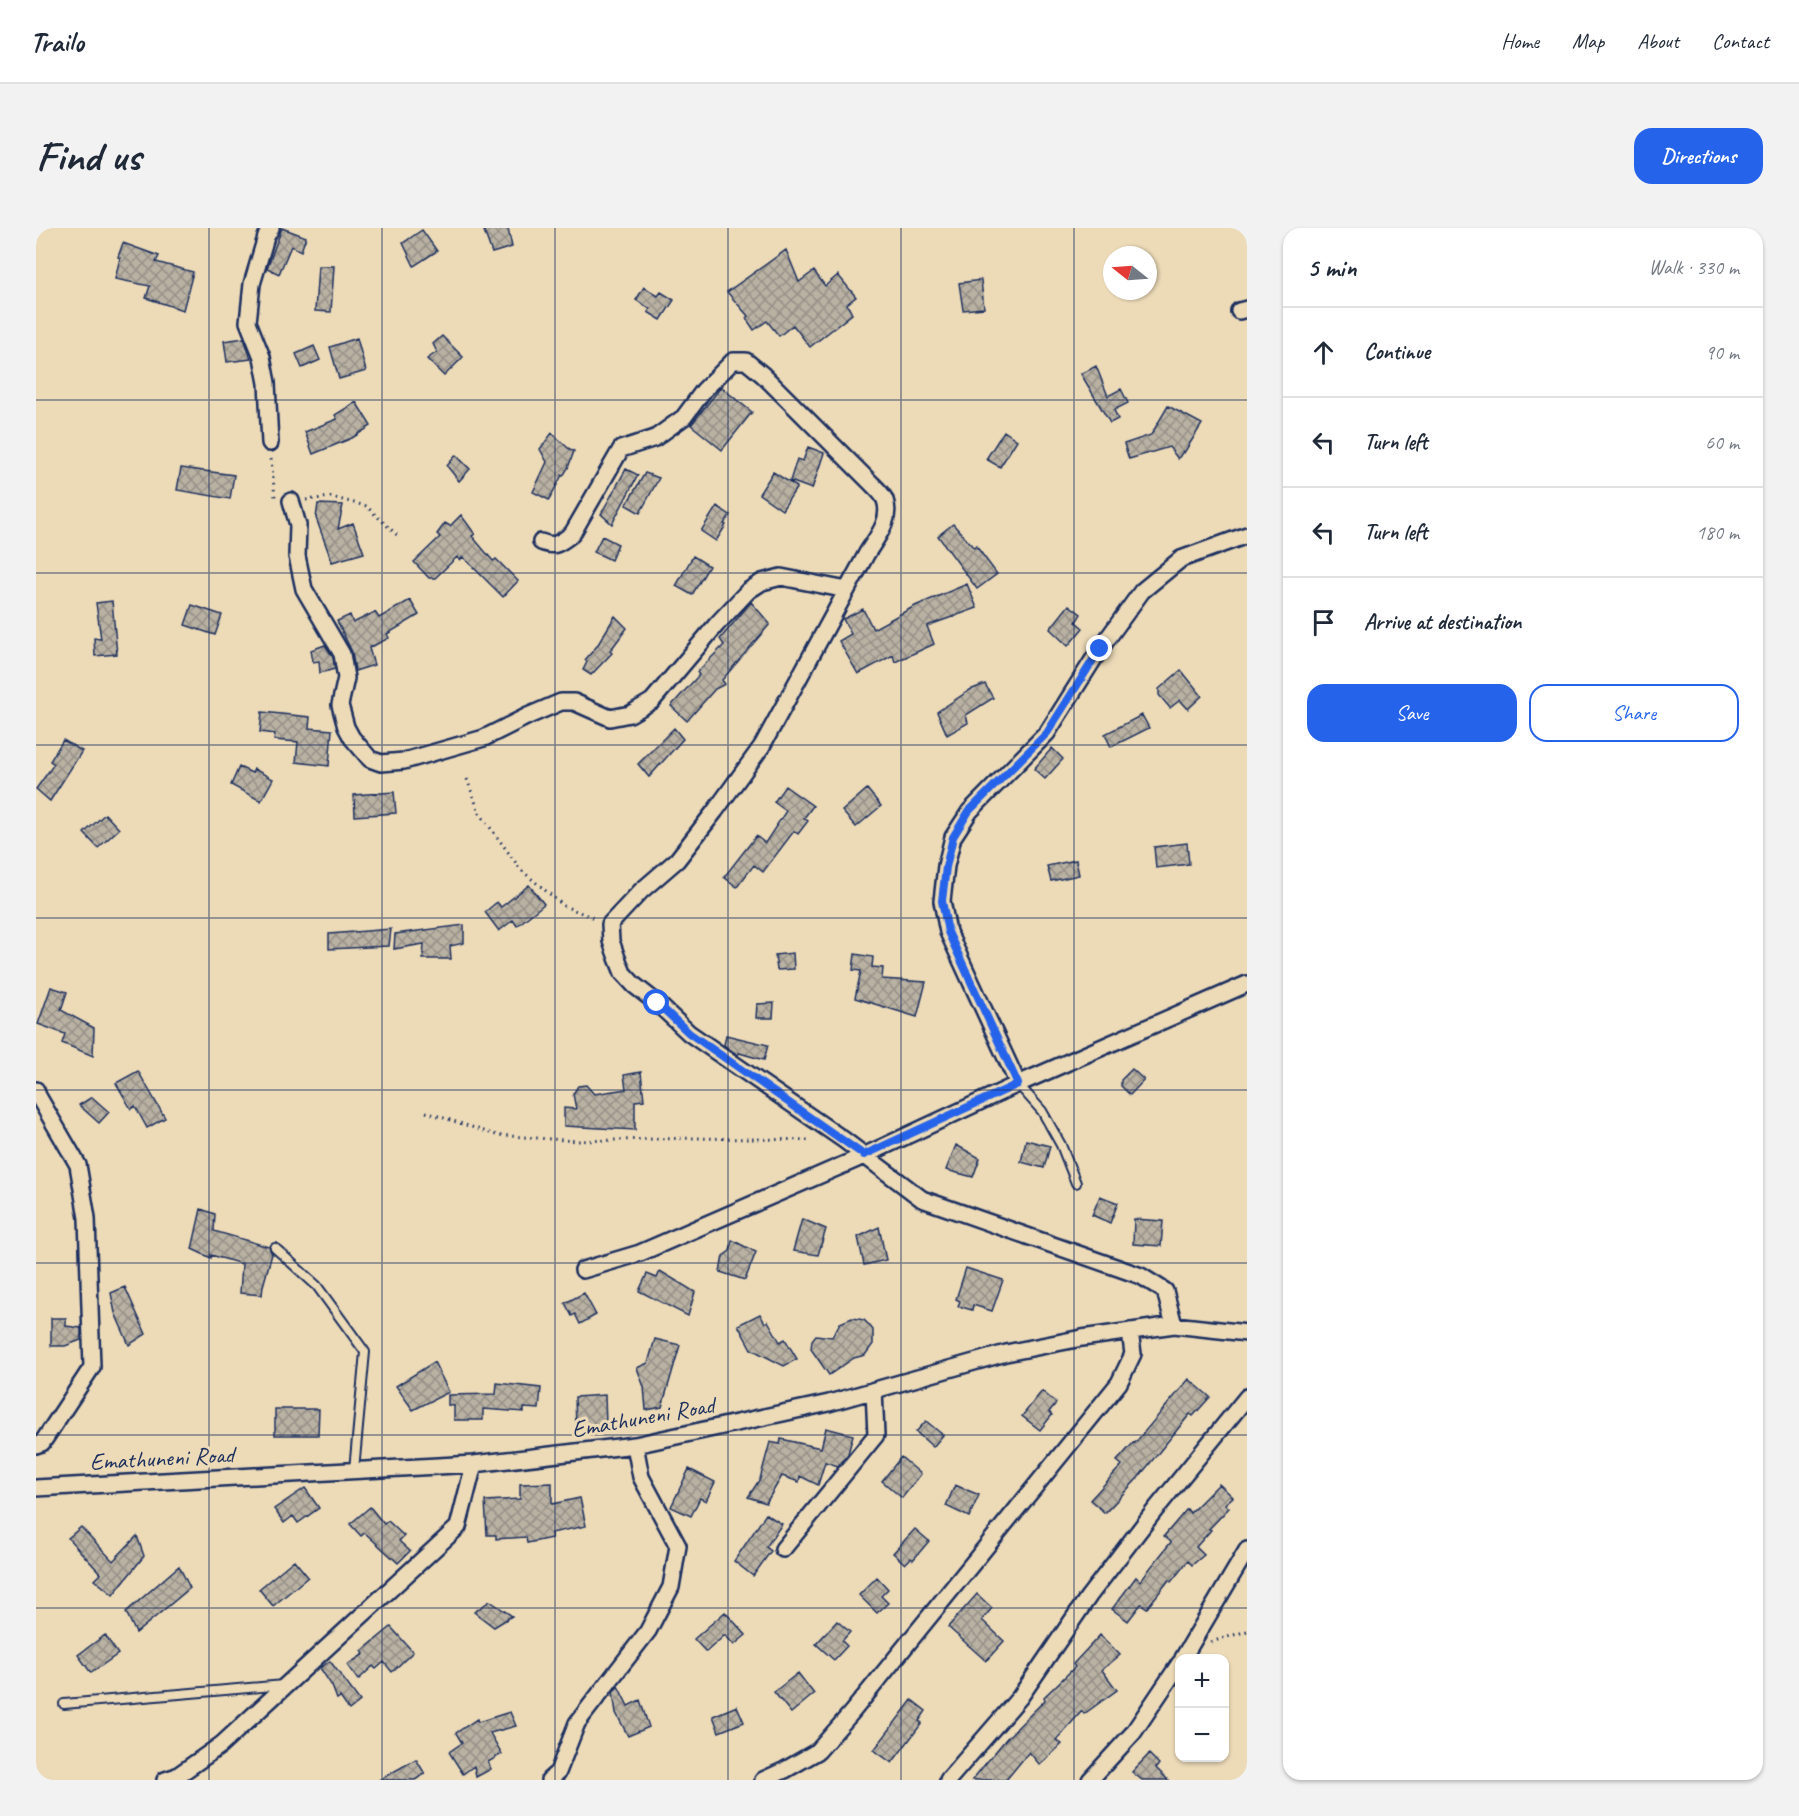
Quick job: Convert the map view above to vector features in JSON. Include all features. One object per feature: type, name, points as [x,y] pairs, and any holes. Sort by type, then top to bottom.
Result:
[{"type":"street","points":[[270,443],[267,383],[262,357],[248,322],[252,284],[266,237],[271,228]]},
{"type":"street","points":[[541,542],[550,546],[572,534],[621,449],[655,438],[684,417],[704,390],[733,361],[746,361],[763,375],[885,499],[888,514],[883,528],[756,754],[677,860],[641,891],[610,924],[612,941],[623,973],[689,1033],[844,1140],[922,1200],[1141,1276],[1165,1291],[1174,1325]]},
{"type":"street","points":[[291,501],[297,525],[297,556],[304,589],[342,654],[346,678],[340,705],[346,728],[370,759],[381,763],[404,761],[484,738],[561,702],[574,702],[610,718],[630,714],[651,700],[748,591],[762,582],[781,577],[847,590]]},
{"type":"street","points":[[1018,1084],[948,932],[942,901],[946,867],[953,837],[969,811],[1047,733],[1100,649],[1142,591],[1181,559],[1247,535]]},
{"type":"street","points":[[582,1270],[640,1253],[1247,984]]},
{"type":"street","points":[[36,1090],[78,1165],[87,1218],[92,1366],[42,1443],[36,1445]]},
{"type":"street","name":"Emathuneni Road","points":[[36,1488],[474,1464],[635,1445],[828,1403],[1006,1353],[1082,1338],[1174,1325],[1247,1333]]},
{"type":"street","points":[[763,1780],[818,1751],[859,1703],[1119,1383],[1133,1354],[1130,1331]]},
{"type":"street","points":[[783,1550],[876,1435],[874,1390]]},
{"type":"street","points":[[948,1780],[1020,1697],[1089,1596],[1247,1397]]},
{"type":"street","points":[[549,1780],[558,1772],[578,1724],[648,1631],[671,1587],[678,1546],[641,1477],[635,1445]]},
{"type":"street","points":[[171,1779],[221,1745],[458,1527],[474,1464]]},
{"type":"street","points":[[1186,1654],[1247,1550]]},
{"type":"street","points":[[1090,1780],[1133,1733],[1175,1669]]},
{"type":"lane","points":[[1018,1084],[1042,1111],[1052,1128],[1076,1183]]},
{"type":"lane","points":[[275,1248],[317,1286],[365,1352],[354,1470]]},
{"type":"lane","points":[[64,1704],[286,1685]]},
{"type":"path","points":[[270,443],[275,503],[331,497],[366,506],[397,535]]},
{"type":"path","points":[[467,778],[479,812],[520,870],[564,906],[610,924]]},
{"type":"path","points":[[426,1112],[496,1135],[578,1141],[694,1138],[844,1140]]},
{"type":"path","points":[[1186,1654],[1247,1631]]},
{"type":"building","points":[[282,228],[306,237],[301,251],[291,246],[279,274],[267,268]]},
{"type":"building","points":[[483,228],[508,228],[512,247],[492,253]]},
{"type":"building","points":[[422,230],[437,251],[414,266],[403,243]]},
{"type":"building","points":[[123,243],[159,256],[156,262],[193,272],[183,310],[146,298],[150,286],[115,279],[120,258],[118,257]]},
{"type":"building","points":[[786,250],[799,282],[814,271],[825,286],[838,275],[856,297],[847,304],[852,314],[810,347],[793,325],[779,336],[767,321],[754,330],[746,318],[748,316],[727,292]]},
{"type":"building","points":[[318,266],[334,266],[331,312],[315,311]]},
{"type":"building","points":[[981,280],[984,308],[963,310],[959,283]]},
{"type":"building","points":[[644,287],[658,296],[661,292],[674,300],[661,320],[648,312],[650,309],[636,300]]},
{"type":"building","points":[[442,336],[463,357],[444,376],[427,359],[437,352],[433,344]]},
{"type":"building","points":[[244,338],[251,359],[227,362],[224,341]]},
{"type":"building","points":[[357,338],[366,371],[339,379],[330,347]]},
{"type":"building","points":[[314,346],[320,360],[302,368],[296,354]]},
{"type":"building","points":[[1096,366],[1108,396],[1121,389],[1128,403],[1114,410],[1118,419],[1110,423],[1081,374]]},
{"type":"building","points":[[721,387],[752,412],[722,450],[691,425]]},
{"type":"building","points":[[356,402],[371,426],[352,438],[313,454],[305,432],[337,419],[335,415]]},
{"type":"building","points":[[1168,406],[1202,424],[1184,453],[1183,451],[1178,459],[1169,447],[1129,459],[1124,444],[1151,435]]},
{"type":"building","points":[[1004,431],[1017,440],[1000,467],[986,459]]},
{"type":"building","points":[[552,433],[574,451],[568,468],[549,500],[533,492],[547,462],[540,449]]},
{"type":"building","points":[[808,447],[824,453],[812,489],[790,481],[797,459],[803,461]]},
{"type":"building","points":[[456,455],[470,469],[459,481],[447,466]]},
{"type":"building","points":[[181,468],[234,475],[230,499],[177,490]]},
{"type":"building","points":[[626,469],[638,475],[612,524],[601,514]]},
{"type":"building","points":[[773,472],[797,487],[782,510],[759,494]]},
{"type":"building","points":[[645,473],[659,478],[640,513],[626,505]]},
{"type":"building","points":[[318,504],[343,505],[338,529],[353,523],[364,553],[332,562],[316,518]]},
{"type":"building","points":[[717,506],[730,515],[716,541],[701,531]]},
{"type":"building","points":[[461,515],[475,534],[472,536],[493,561],[496,559],[518,581],[503,597],[463,557],[460,560],[457,557],[435,578],[429,578],[414,562],[440,537],[437,534],[445,523],[450,526]]},
{"type":"building","points":[[953,524],[974,548],[976,546],[997,574],[977,589],[938,536]]},
{"type":"building","points":[[602,536],[618,544],[611,560],[594,552]]},
{"type":"building","points":[[693,556],[709,566],[692,595],[676,586]]},
{"type":"building","points":[[967,584],[977,608],[927,626],[934,644],[895,662],[893,655],[858,674],[839,641],[851,634],[843,619],[863,609],[873,629],[915,606]]},
{"type":"building","points":[[410,600],[419,615],[387,634],[389,638],[369,648],[374,665],[355,671],[352,652],[337,621],[350,615],[353,623],[375,612],[379,618]]},
{"type":"building","points":[[112,601],[117,654],[95,656],[94,638],[101,639],[96,603]]},
{"type":"building","points":[[751,602],[770,624],[722,680],[725,684],[715,689],[687,721],[671,706],[699,675],[697,672],[724,645],[720,639]]},
{"type":"building","points":[[192,605],[222,615],[215,635],[185,625]]},
{"type":"building","points":[[1069,605],[1081,614],[1076,622],[1083,628],[1068,646],[1050,629]]},
{"type":"building","points":[[615,616],[627,628],[610,651],[612,653],[591,675],[583,670],[587,662],[585,660],[597,646]]},
{"type":"building","points":[[325,645],[333,657],[335,669],[320,673],[319,661],[313,662],[311,650]]},
{"type":"building","points":[[1181,670],[1202,696],[1188,709],[1180,700],[1170,708],[1159,695],[1159,689]]},
{"type":"building","points":[[985,684],[993,698],[966,715],[968,723],[947,735],[937,712],[970,690]]},
{"type":"building","points":[[262,712],[310,717],[309,728],[332,730],[329,766],[296,762],[298,742],[274,740],[275,734],[260,732]]},
{"type":"building","points":[[1142,715],[1149,728],[1111,747],[1105,734]]},
{"type":"building","points":[[674,728],[683,739],[649,777],[638,764]]},
{"type":"building","points":[[63,740],[82,751],[50,801],[36,789],[54,764],[50,761]]},
{"type":"building","points":[[1052,748],[1063,759],[1045,779],[1034,769]]},
{"type":"building","points":[[239,767],[252,773],[254,769],[273,779],[261,801],[231,785]]},
{"type":"building","points":[[785,786],[813,806],[804,818],[808,821],[798,834],[794,831],[763,872],[754,865],[737,887],[724,877],[756,836],[765,843],[786,811],[774,802]]},
{"type":"building","points":[[867,789],[881,806],[856,827],[842,811]]},
{"type":"building","points":[[394,792],[396,813],[355,816],[354,795]]},
{"type":"building","points":[[105,814],[119,829],[98,848],[84,833]]},
{"type":"building","points":[[1187,843],[1189,864],[1156,868],[1154,847]]},
{"type":"building","points":[[1076,860],[1079,875],[1051,881],[1047,866]]},
{"type":"building","points":[[529,885],[544,904],[517,926],[513,920],[499,931],[485,912],[497,902],[501,907]]},
{"type":"building","points":[[464,925],[464,943],[450,946],[451,959],[423,959],[424,944],[394,949],[395,934]]},
{"type":"building","points":[[391,929],[389,946],[329,949],[329,934]]},
{"type":"building","points":[[793,953],[794,969],[777,970],[775,955]]},
{"type":"building","points":[[855,954],[873,957],[872,967],[883,968],[882,979],[926,982],[917,1017],[855,998],[861,971],[853,970]]},
{"type":"building","points":[[51,987],[67,992],[61,1010],[94,1028],[93,1056],[62,1043],[65,1034],[38,1024]]},
{"type":"building","points":[[774,1003],[773,1018],[756,1018],[757,1004]]},
{"type":"building","points":[[726,1035],[768,1045],[764,1060],[739,1053],[738,1055],[724,1045]]},
{"type":"building","points":[[1132,1069],[1144,1080],[1130,1095],[1121,1086],[1121,1080]]},
{"type":"building","points":[[138,1071],[165,1118],[147,1128],[135,1106],[131,1109],[116,1083]]},
{"type":"building","points":[[641,1072],[644,1100],[635,1101],[635,1130],[564,1126],[564,1108],[576,1109],[573,1094],[578,1086],[586,1085],[594,1094],[626,1089],[624,1075]]},
{"type":"building","points":[[92,1097],[109,1112],[99,1123],[79,1105]]},
{"type":"building","points":[[1026,1140],[1050,1146],[1044,1168],[1021,1162]]},
{"type":"building","points":[[956,1145],[980,1158],[973,1177],[946,1170]]},
{"type":"building","points":[[1100,1196],[1118,1203],[1110,1223],[1092,1215]]},
{"type":"building","points":[[201,1209],[215,1214],[214,1231],[269,1247],[272,1254],[262,1295],[240,1293],[242,1264],[211,1255],[211,1258],[192,1249]]},
{"type":"building","points":[[802,1219],[826,1229],[818,1255],[793,1251]]},
{"type":"building","points":[[1134,1219],[1163,1221],[1161,1246],[1133,1244]]},
{"type":"building","points":[[879,1227],[886,1260],[864,1265],[858,1237]]},
{"type":"building","points":[[732,1240],[756,1252],[745,1280],[720,1272],[723,1256],[730,1251]]},
{"type":"building","points":[[966,1268],[1003,1280],[992,1311],[973,1305],[972,1310],[958,1306],[960,1301],[956,1299]]},
{"type":"building","points":[[660,1271],[695,1292],[688,1316],[639,1291],[647,1274],[657,1278]]},
{"type":"building","points":[[125,1287],[146,1334],[129,1345],[115,1313],[111,1293]]},
{"type":"building","points":[[584,1293],[596,1315],[580,1324],[575,1314],[572,1316],[565,1303]]},
{"type":"building","points":[[760,1314],[765,1323],[768,1321],[780,1342],[785,1339],[797,1359],[784,1366],[751,1349],[738,1325]]},
{"type":"building","points":[[51,1318],[66,1318],[66,1326],[81,1328],[81,1340],[65,1346],[51,1346]]},
{"type":"building","points":[[852,1318],[864,1320],[869,1325],[873,1330],[873,1344],[865,1355],[854,1358],[829,1375],[811,1349],[812,1340],[816,1335],[832,1337],[840,1323]]},
{"type":"building","points":[[655,1339],[680,1345],[662,1407],[646,1410],[644,1387],[637,1368],[648,1363]]},
{"type":"building","points":[[434,1362],[449,1392],[413,1410],[396,1386]]},
{"type":"building","points":[[1189,1379],[1210,1397],[1193,1416],[1190,1414],[1138,1478],[1105,1513],[1090,1500],[1122,1465],[1117,1461]]},
{"type":"building","points":[[497,1383],[541,1388],[539,1409],[524,1408],[524,1412],[483,1409],[483,1420],[454,1420],[454,1406],[448,1405],[448,1395],[496,1394]]},
{"type":"building","points":[[1042,1391],[1056,1403],[1049,1412],[1052,1415],[1040,1430],[1022,1416]]},
{"type":"building","points":[[605,1395],[606,1425],[576,1427],[575,1397]]},
{"type":"building","points":[[275,1409],[319,1409],[318,1435],[275,1435]]},
{"type":"building","points":[[926,1421],[943,1435],[933,1447],[916,1432]]},
{"type":"building","points":[[826,1428],[853,1435],[848,1454],[838,1466],[825,1462],[818,1485],[800,1476],[799,1482],[782,1476],[766,1503],[748,1497],[760,1479],[770,1442],[780,1444],[781,1439],[821,1448]]},
{"type":"building","points":[[901,1457],[921,1474],[902,1498],[882,1481]]},
{"type":"building","points":[[689,1469],[715,1482],[706,1501],[700,1498],[691,1516],[671,1507]]},
{"type":"building","points":[[552,1483],[552,1504],[580,1498],[586,1526],[551,1533],[552,1538],[527,1543],[526,1537],[496,1539],[496,1535],[487,1535],[485,1501],[520,1499],[520,1484]]},
{"type":"building","points":[[1219,1484],[1233,1497],[1225,1504],[1229,1508],[1196,1547],[1204,1555],[1192,1565],[1188,1561],[1171,1582],[1169,1580],[1147,1608],[1141,1604],[1128,1621],[1112,1609],[1136,1577],[1140,1581],[1171,1542],[1164,1536],[1187,1509],[1190,1513]]},
{"type":"building","points":[[955,1485],[979,1495],[969,1517],[946,1506]]},
{"type":"building","points":[[305,1488],[319,1508],[298,1523],[293,1516],[284,1523],[274,1509]]},
{"type":"building","points":[[370,1507],[384,1524],[388,1521],[404,1536],[399,1541],[410,1551],[398,1563],[365,1533],[361,1536],[350,1524]]},
{"type":"building","points":[[766,1514],[782,1524],[766,1547],[771,1551],[753,1576],[734,1561]]},
{"type":"building","points":[[81,1527],[113,1561],[137,1536],[144,1556],[113,1595],[95,1580],[101,1574],[68,1538]]},
{"type":"building","points":[[915,1529],[929,1541],[913,1560],[911,1558],[905,1564],[893,1553]]},
{"type":"building","points":[[294,1560],[308,1577],[273,1606],[259,1589]]},
{"type":"building","points":[[179,1566],[190,1588],[136,1633],[126,1612]]},
{"type":"building","points":[[877,1577],[888,1589],[881,1596],[888,1603],[877,1613],[859,1595]]},
{"type":"building","points":[[977,1594],[992,1608],[982,1620],[1004,1641],[986,1661],[948,1627]]},
{"type":"building","points":[[490,1601],[512,1616],[494,1627],[474,1612]]},
{"type":"building","points":[[725,1612],[746,1635],[734,1645],[725,1635],[706,1652],[694,1639]]},
{"type":"building","points":[[837,1621],[850,1632],[842,1641],[847,1646],[834,1660],[816,1644]]},
{"type":"building","points":[[391,1627],[413,1652],[392,1672],[384,1662],[376,1669],[373,1666],[358,1680],[347,1665],[364,1654],[362,1651]]},
{"type":"building","points":[[105,1635],[118,1654],[91,1673],[78,1655]]},
{"type":"building","points":[[1100,1635],[1120,1655],[1102,1670],[1117,1690],[1084,1714],[1082,1711],[1056,1740],[1062,1744],[1040,1765],[1029,1752],[1006,1780],[972,1780],[1006,1739],[1045,1700],[1044,1697],[1075,1667],[1073,1664]]},
{"type":"building","points":[[330,1661],[360,1701],[349,1710],[340,1697],[337,1699],[332,1686],[320,1668]]},
{"type":"building","points":[[798,1673],[814,1694],[791,1713],[774,1692]]},
{"type":"building","points":[[618,1686],[628,1706],[640,1700],[649,1727],[628,1736],[616,1713],[613,1693]]},
{"type":"building","points":[[912,1700],[926,1711],[919,1721],[922,1723],[892,1763],[874,1750]]},
{"type":"building","points":[[737,1706],[744,1722],[719,1732],[713,1716]]},
{"type":"building","points":[[510,1712],[516,1726],[490,1733],[502,1754],[488,1762],[491,1769],[476,1777],[474,1766],[463,1774],[449,1752],[462,1743],[456,1733],[477,1719],[478,1722]]},
{"type":"building","points":[[1149,1754],[1159,1764],[1156,1768],[1168,1780],[1142,1780],[1132,1772]]},
{"type":"building","points":[[416,1759],[425,1774],[415,1780],[379,1780]]},
{"type":"route","points":[[657,1003],[689,1033],[864,1155],[1018,1084],[948,932],[942,901],[946,867],[953,837],[969,811],[1047,733],[1100,649]]}]
